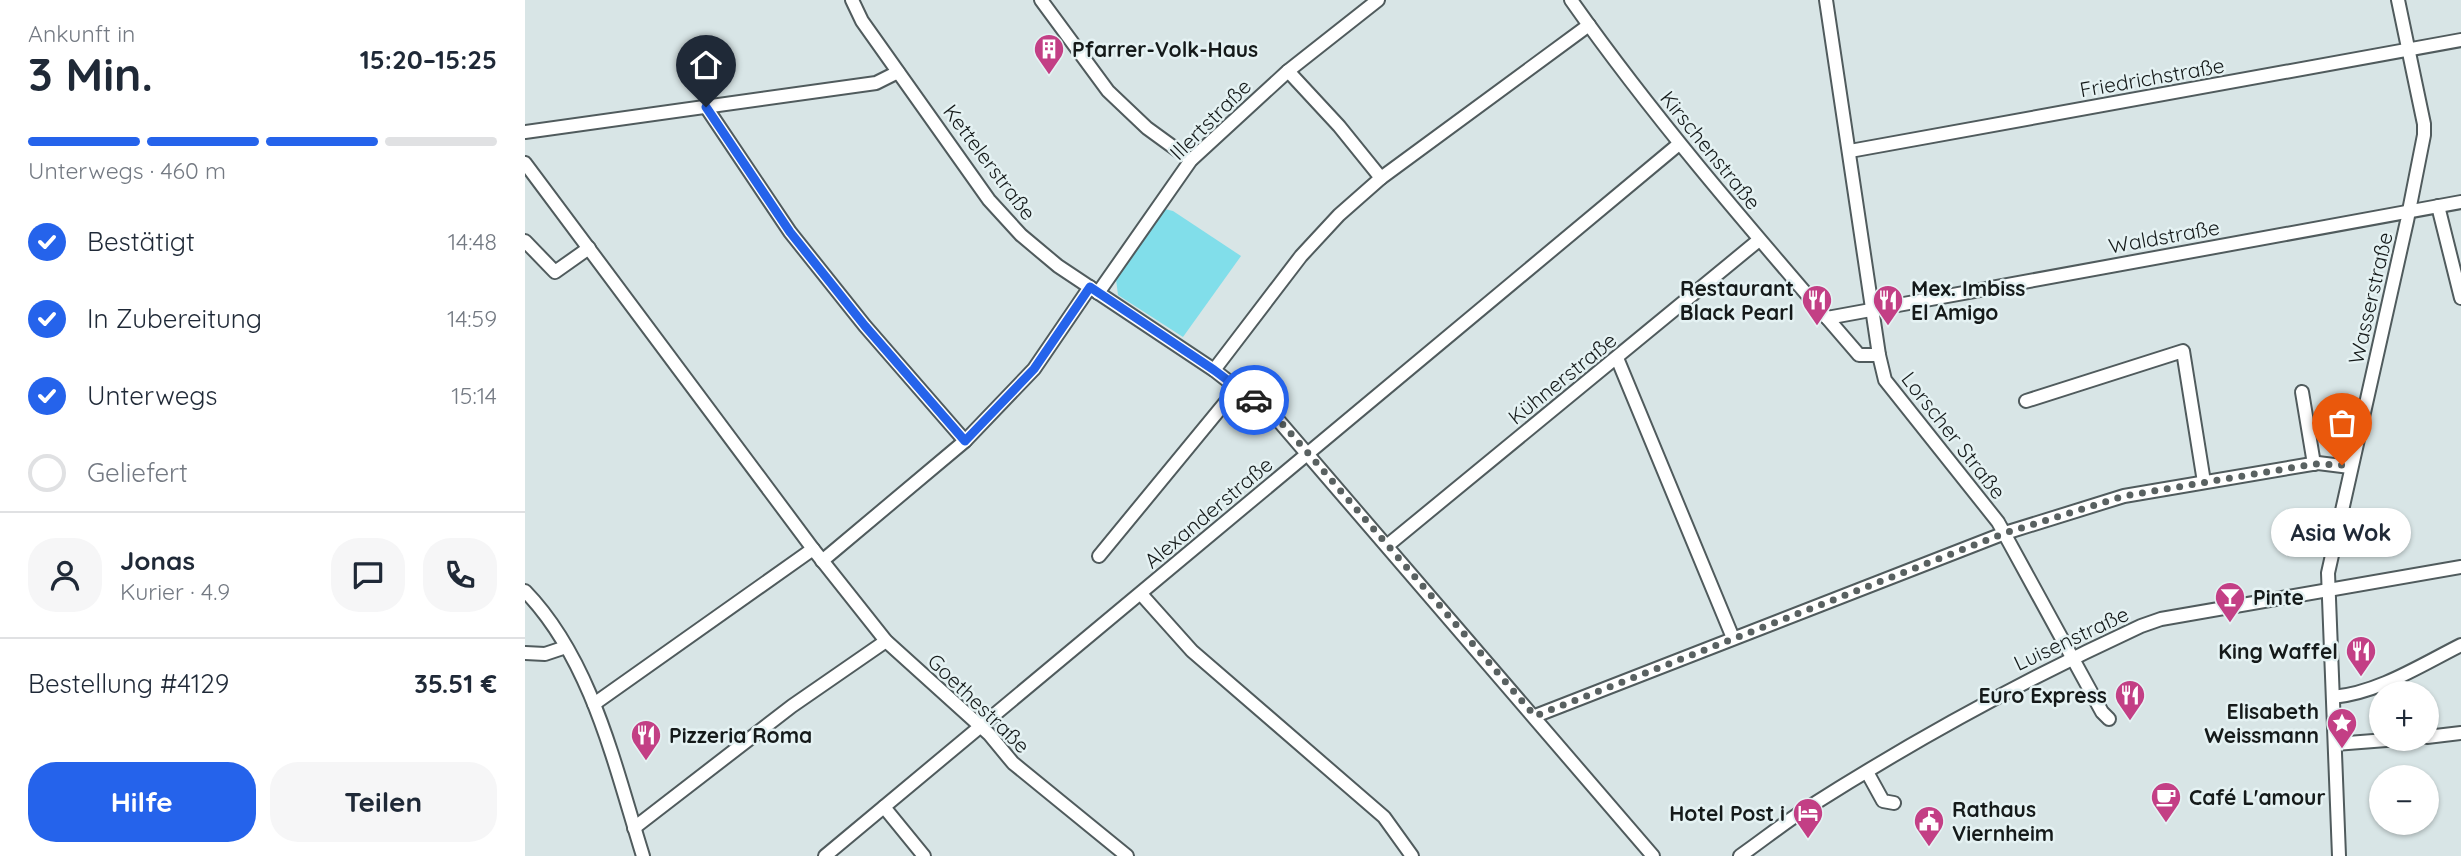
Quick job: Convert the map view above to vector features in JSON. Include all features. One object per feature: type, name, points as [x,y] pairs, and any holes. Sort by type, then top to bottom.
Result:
[{"type":"street","name":"Kettelerstraße","points":[[852,0],[862,21],[898,72],[989,200],[1013,227],[1058,266],[1214,370],[1278,419],[1653,856]]},
{"type":"street","points":[[1041,0],[1108,91],[1147,128],[1191,160]]},
{"type":"street","name":"Illertstraße","points":[[822,561],[965,441],[1034,369],[1191,160],[1288,71],[1378,0]]},
{"type":"street","name":"Kirschenstraße","points":[[1571,0],[1679,144],[1827,318]]},
{"type":"street","name":"Lorscher Straße","points":[[1826,0],[1885,380],[2005,533],[2102,712],[2109,719]]},
{"type":"street","name":"Wasserstraße","points":[[2339,856],[2328,573],[2424,135],[2398,0]]},
{"type":"street","points":[[1214,370],[1301,256],[1339,215],[1381,178],[1589,25]]},
{"type":"street","name":"Friedrichstraße","points":[[1850,151],[2461,40]]},
{"type":"street","points":[[1288,71],[1339,125],[1381,178]]},
{"type":"street","points":[[525,132],[876,83],[898,72]]},
{"type":"street","points":[[706,107],[790,232],[865,326],[965,441]]},
{"type":"street","name":"Alexanderstraße","points":[[825,856],[1679,144]]},
{"type":"street","name":"Goethestraße","points":[[525,163],[822,561],[885,641],[981,726],[1013,763],[1127,856]]},
{"type":"street","name":"Waldstraße","points":[[1873,308],[2461,202]]},
{"type":"street","points":[[2438,206],[2461,298]]},
{"type":"street","name":"Kühnerstraße","points":[[1388,545],[1759,240]]},
{"type":"street","points":[[525,241],[555,272],[589,248]]},
{"type":"street","points":[[1873,308],[1827,318],[1859,355],[1879,355]]},
{"type":"street","points":[[2026,401],[2183,351],[2204,482]]},
{"type":"street","points":[[1617,358],[1733,638]]},
{"type":"street","points":[[1099,556],[1238,387]]},
{"type":"street","points":[[2302,392],[2314,464]]},
{"type":"street","points":[[1535,716],[2005,533],[2124,496],[2314,464],[2350,467]]},
{"type":"street","points":[[594,704],[813,549]]},
{"type":"street","name":"Luisenstraße","points":[[1740,856],[1807,808],[2012,688],[2161,619],[2461,567]]},
{"type":"street","points":[[525,591],[566,647],[594,704],[643,856]]},
{"type":"street","points":[[1141,594],[1192,651],[1384,817],[1412,856]]},
{"type":"street","points":[[634,828],[792,706],[885,641]]},
{"type":"street","points":[[2333,697],[2345,696],[2390,680],[2461,645]]},
{"type":"street","points":[[525,653],[545,654],[566,647]]},
{"type":"street","points":[[2439,736],[2461,733]]},
{"type":"street","points":[[2335,744],[2369,741]]},
{"type":"street","points":[[1867,772],[1883,801],[1894,803]]},
{"type":"street","points":[[884,807],[924,856]]},
{"type":"shaded area","points":[[1161,208],[1173,211],[1241,256],[1183,337],[1118,295],[1116,279]]},
{"type":"way so far","points":[[1254,400],[1278,419],[1535,716],[2005,533],[2100,503],[2124,496],[2318,463],[2342,465]]},
{"type":"place","name":"Pfarrer-Volk-Haus","points":[[1049,76]]},
{"type":"place","name":"Restaurant Black Pearl","points":[[1817,327]]},
{"type":"place","name":"Mex. Imbiss El Amigo","points":[[1888,327]]},
{"type":"place","name":"Asia Wok","points":[[2342,465]]},
{"type":"place","name":"Pinte","points":[[2230,624]]},
{"type":"place","name":"King Waffel","points":[[2361,678]]},
{"type":"place","name":"Euro Express","points":[[2130,722]]},
{"type":"place","name":"Elisabeth Weissmann","points":[[2342,750]]},
{"type":"place","name":"Pizzeria Roma","points":[[646,762]]},
{"type":"place","name":"Café L'amour","points":[[2166,824]]},
{"type":"place","name":"Hotel Post i","points":[[1808,840]]},
{"type":"place","name":"Rathaus Viernheim","points":[[1929,848]]},
{"type":"route","points":[[706,107],[790,232],[865,326],[965,441],[1034,369],[1090,287],[1254,400]]}]
